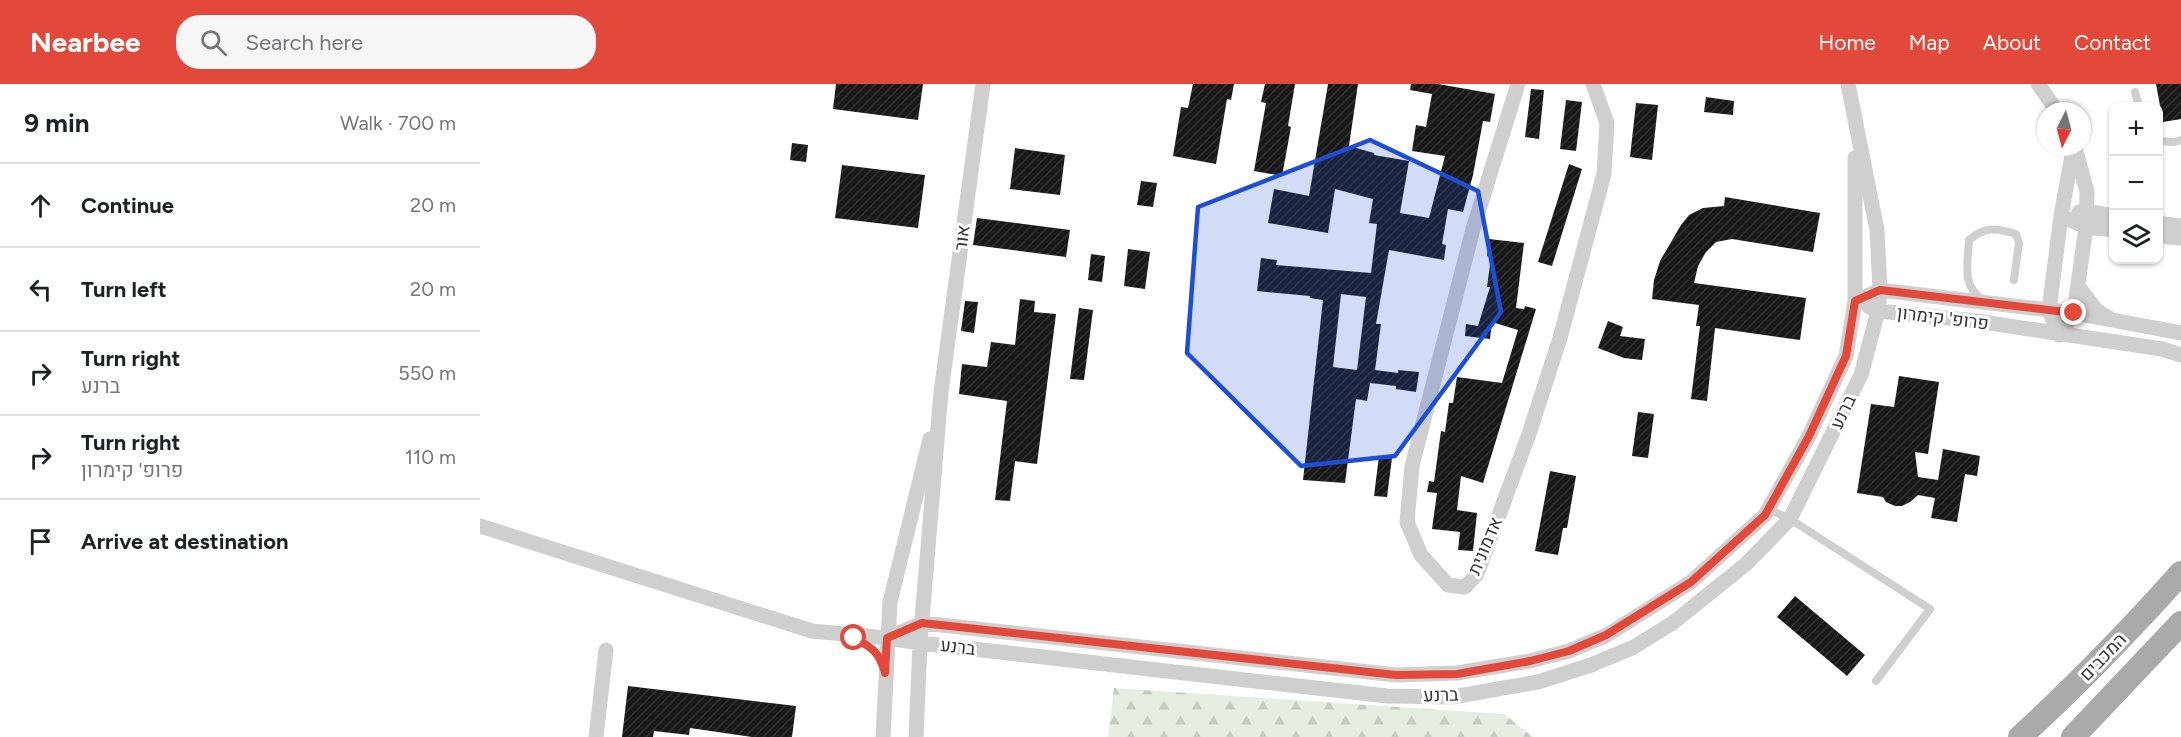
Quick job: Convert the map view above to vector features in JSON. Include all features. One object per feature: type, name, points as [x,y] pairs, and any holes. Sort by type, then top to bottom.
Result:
[{"type":"main road","name":"המכבים","points":[[2020,737],[2065,696],[2181,573]]},
{"type":"main road","name":"המכבים","points":[[2073,737],[2181,623]]},
{"type":"street","name":"אור","points":[[941,392],[983,84]]},
{"type":"street","name":"אדמונית","points":[[1518,84],[1473,229],[1412,466],[1407,522],[1421,555],[1448,585],[1465,587],[1477,574],[1529,434],[1560,338],[1604,174],[1607,123],[1593,84]]},
{"type":"street","name":"ברנע","points":[[887,638],[1387,696],[1452,697],[1538,682],[1591,665],[1634,647],[1674,622],[1746,564],[1790,519],[1861,375],[1878,311],[1880,290],[1877,230],[1848,84]]},
{"type":"street","points":[[2038,84],[2051,102]]},
{"type":"street","name":"ברנע","points":[[887,638],[922,623],[1396,675],[1457,674],[1530,661],[1569,651],[1606,635],[1691,582],[1765,515],[1809,436],[1846,356],[1855,301],[1856,175],[1853,110]]},
{"type":"street","points":[[2059,335],[2049,309],[2061,216],[2072,156]]},
{"type":"street","points":[[2059,335],[2074,313],[2086,227],[2087,192],[2077,156]]},
{"type":"street","points":[[2061,216],[2086,211],[2109,215]]},
{"type":"street","points":[[2061,216],[2086,227],[2109,229]]},
{"type":"street","points":[[2163,224],[2181,226]]},
{"type":"street","points":[[2163,236],[2181,238]]},
{"type":"street","points":[[2078,286],[2097,311],[2114,321]]},
{"type":"street","name":"פרופ' קימרון","points":[[1855,301],[1880,290],[2049,309],[2181,333]]},
{"type":"street","name":"פרופ' קימרון","points":[[1855,301],[1878,311],[1976,321],[2162,349],[2181,355]]},
{"type":"street","points":[[916,737],[920,643],[941,392]]},
{"type":"street","points":[[883,737],[890,602],[941,392]]},
{"type":"street","points":[[480,526],[812,631],[854,638],[871,647],[880,657],[885,673]]},
{"type":"street","points":[[812,631],[887,638]]},
{"type":"street","points":[[596,737],[606,650]]},
{"type":"street","points":[[1471,671],[1476,693]]},
{"type":"lane","points":[[2135,92],[2138,102]]},
{"type":"lane","points":[[2163,141],[2181,140]]},
{"type":"lane","points":[[1988,303],[1975,294],[1967,281],[1969,240],[1979,231],[2000,229],[2016,234],[2019,243],[2014,280]]},
{"type":"lane","points":[[1768,509],[1790,519],[1930,609],[1876,681]]},
{"type":"highlighted area","points":[[1370,140],[1478,191],[1501,312],[1395,456],[1301,466],[1187,353],[1198,207]]},
{"type":"green space","points":[[1114,688],[1504,714],[1533,737],[1108,737]]},
{"type":"building","points":[[836,84],[923,84],[918,120],[833,109]]},
{"type":"building","points":[[1193,84],[1234,84],[1231,100],[1227,99],[1216,164],[1173,156],[1181,107],[1188,108]]},
{"type":"building","points":[[1265,84],[1295,84],[1288,126],[1291,127],[1282,176],[1254,171],[1266,103],[1261,102]]},
{"type":"building","points":[[1328,84],[1358,84],[1349,146],[1374,153],[1374,155],[1409,161],[1400,213],[1429,218],[1445,156],[1412,151],[1416,125],[1426,127],[1432,94],[1410,90],[1411,84],[1438,84],[1495,94],[1490,122],[1483,121],[1473,175],[1463,212],[1448,209],[1442,244],[1446,245],[1444,260],[1389,250],[1376,324],[1381,324],[1375,370],[1398,373],[1398,370],[1419,372],[1416,392],[1396,389],[1396,386],[1370,383],[1367,401],[1356,399],[1345,483],[1303,480],[1323,300],[1310,298],[1310,296],[1257,291],[1261,258],[1277,260],[1276,265],[1371,273],[1377,224],[1369,223],[1373,199],[1335,189],[1328,233],[1268,223],[1274,189],[1309,196]],"holes":[[[1341,294],[1366,297],[1357,370],[1333,367]]]},
{"type":"building","points":[[2156,84],[2181,84],[2181,119],[2163,122],[2163,102],[2159,102]]},
{"type":"building","points":[[1531,89],[1544,90],[1539,139],[1525,137]]},
{"type":"building","points":[[1706,97],[1734,101],[1733,115],[1704,112]]},
{"type":"building","points":[[1566,100],[1582,102],[1576,151],[1560,149]]},
{"type":"building","points":[[1636,103],[1658,105],[1652,160],[1630,157]]},
{"type":"building","points":[[792,143],[808,145],[806,162],[790,160]]},
{"type":"building","points":[[1015,148],[1065,155],[1060,195],[1010,189]]},
{"type":"building","points":[[1569,164],[1582,169],[1552,266],[1538,262]]},
{"type":"building","points":[[842,165],[925,175],[918,228],[835,218]]},
{"type":"building","points":[[1141,181],[1157,183],[1153,207],[1137,205]]},
{"type":"building","points":[[1725,197],[1820,213],[1813,252],[1732,239],[1716,242],[1706,252],[1698,266],[1694,283],[1806,298],[1800,340],[1715,328],[1707,401],[1691,399],[1700,326],[1696,326],[1699,305],[1652,299],[1654,280],[1660,261],[1689,215],[1703,208],[1724,206]]},
{"type":"building","points":[[977,218],[1070,230],[1066,257],[973,245]]},
{"type":"building","points":[[1489,239],[1524,243],[1516,308],[1524,309],[1525,306],[1536,309],[1483,483],[1461,476],[1457,510],[1477,513],[1473,551],[1458,550],[1460,532],[1432,529],[1437,493],[1427,492],[1429,481],[1434,482],[1441,431],[1445,432],[1449,403],[1453,403],[1457,377],[1502,383],[1518,330],[1492,322],[1490,339],[1465,336],[1466,324],[1478,326],[1490,287],[1487,287],[1491,257],[1487,256]]},
{"type":"building","points":[[1128,249],[1150,252],[1145,289],[1124,286]]},
{"type":"building","points":[[1091,254],[1105,256],[1102,282],[1088,280]]},
{"type":"building","points":[[1020,299],[1035,301],[1034,312],[1056,314],[1037,464],[1015,461],[1010,501],[995,500],[1007,401],[959,394],[962,364],[987,367],[991,342],[1015,345]]},
{"type":"building","points":[[965,301],[978,302],[974,333],[961,331]]},
{"type":"building","points":[[1079,308],[1093,310],[1084,380],[1070,379]]},
{"type":"building","points":[[1608,321],[1623,327],[1620,336],[1645,339],[1642,360],[1624,358],[1598,348]]},
{"type":"building","points":[[1899,376],[1939,382],[1928,454],[1915,452],[1918,477],[1938,480],[1943,449],[1980,456],[1977,476],[1965,474],[1957,522],[1931,518],[1935,498],[1918,495],[1902,506],[1895,506],[1886,502],[1883,497],[1857,493],[1871,404],[1894,407]]},
{"type":"building","points":[[1638,412],[1654,414],[1648,458],[1632,456]]},
{"type":"building","points":[[1379,456],[1392,458],[1387,497],[1374,496]]},
{"type":"building","points":[[1550,471],[1576,476],[1567,528],[1563,528],[1558,555],[1535,551]]},
{"type":"building","points":[[1795,596],[1865,655],[1847,676],[1777,617]]},
{"type":"building","points":[[628,686],[796,706],[792,737],[752,737],[690,728],[689,735],[654,731],[653,737],[622,737]]},
{"type":"route","points":[[854,638],[871,647],[880,657],[885,673],[887,638],[922,623],[1396,675],[1457,674],[1530,661],[1569,651],[1606,635],[1691,582],[1765,515],[1809,436],[1846,356],[1855,301],[1880,290],[2074,313]]}]
